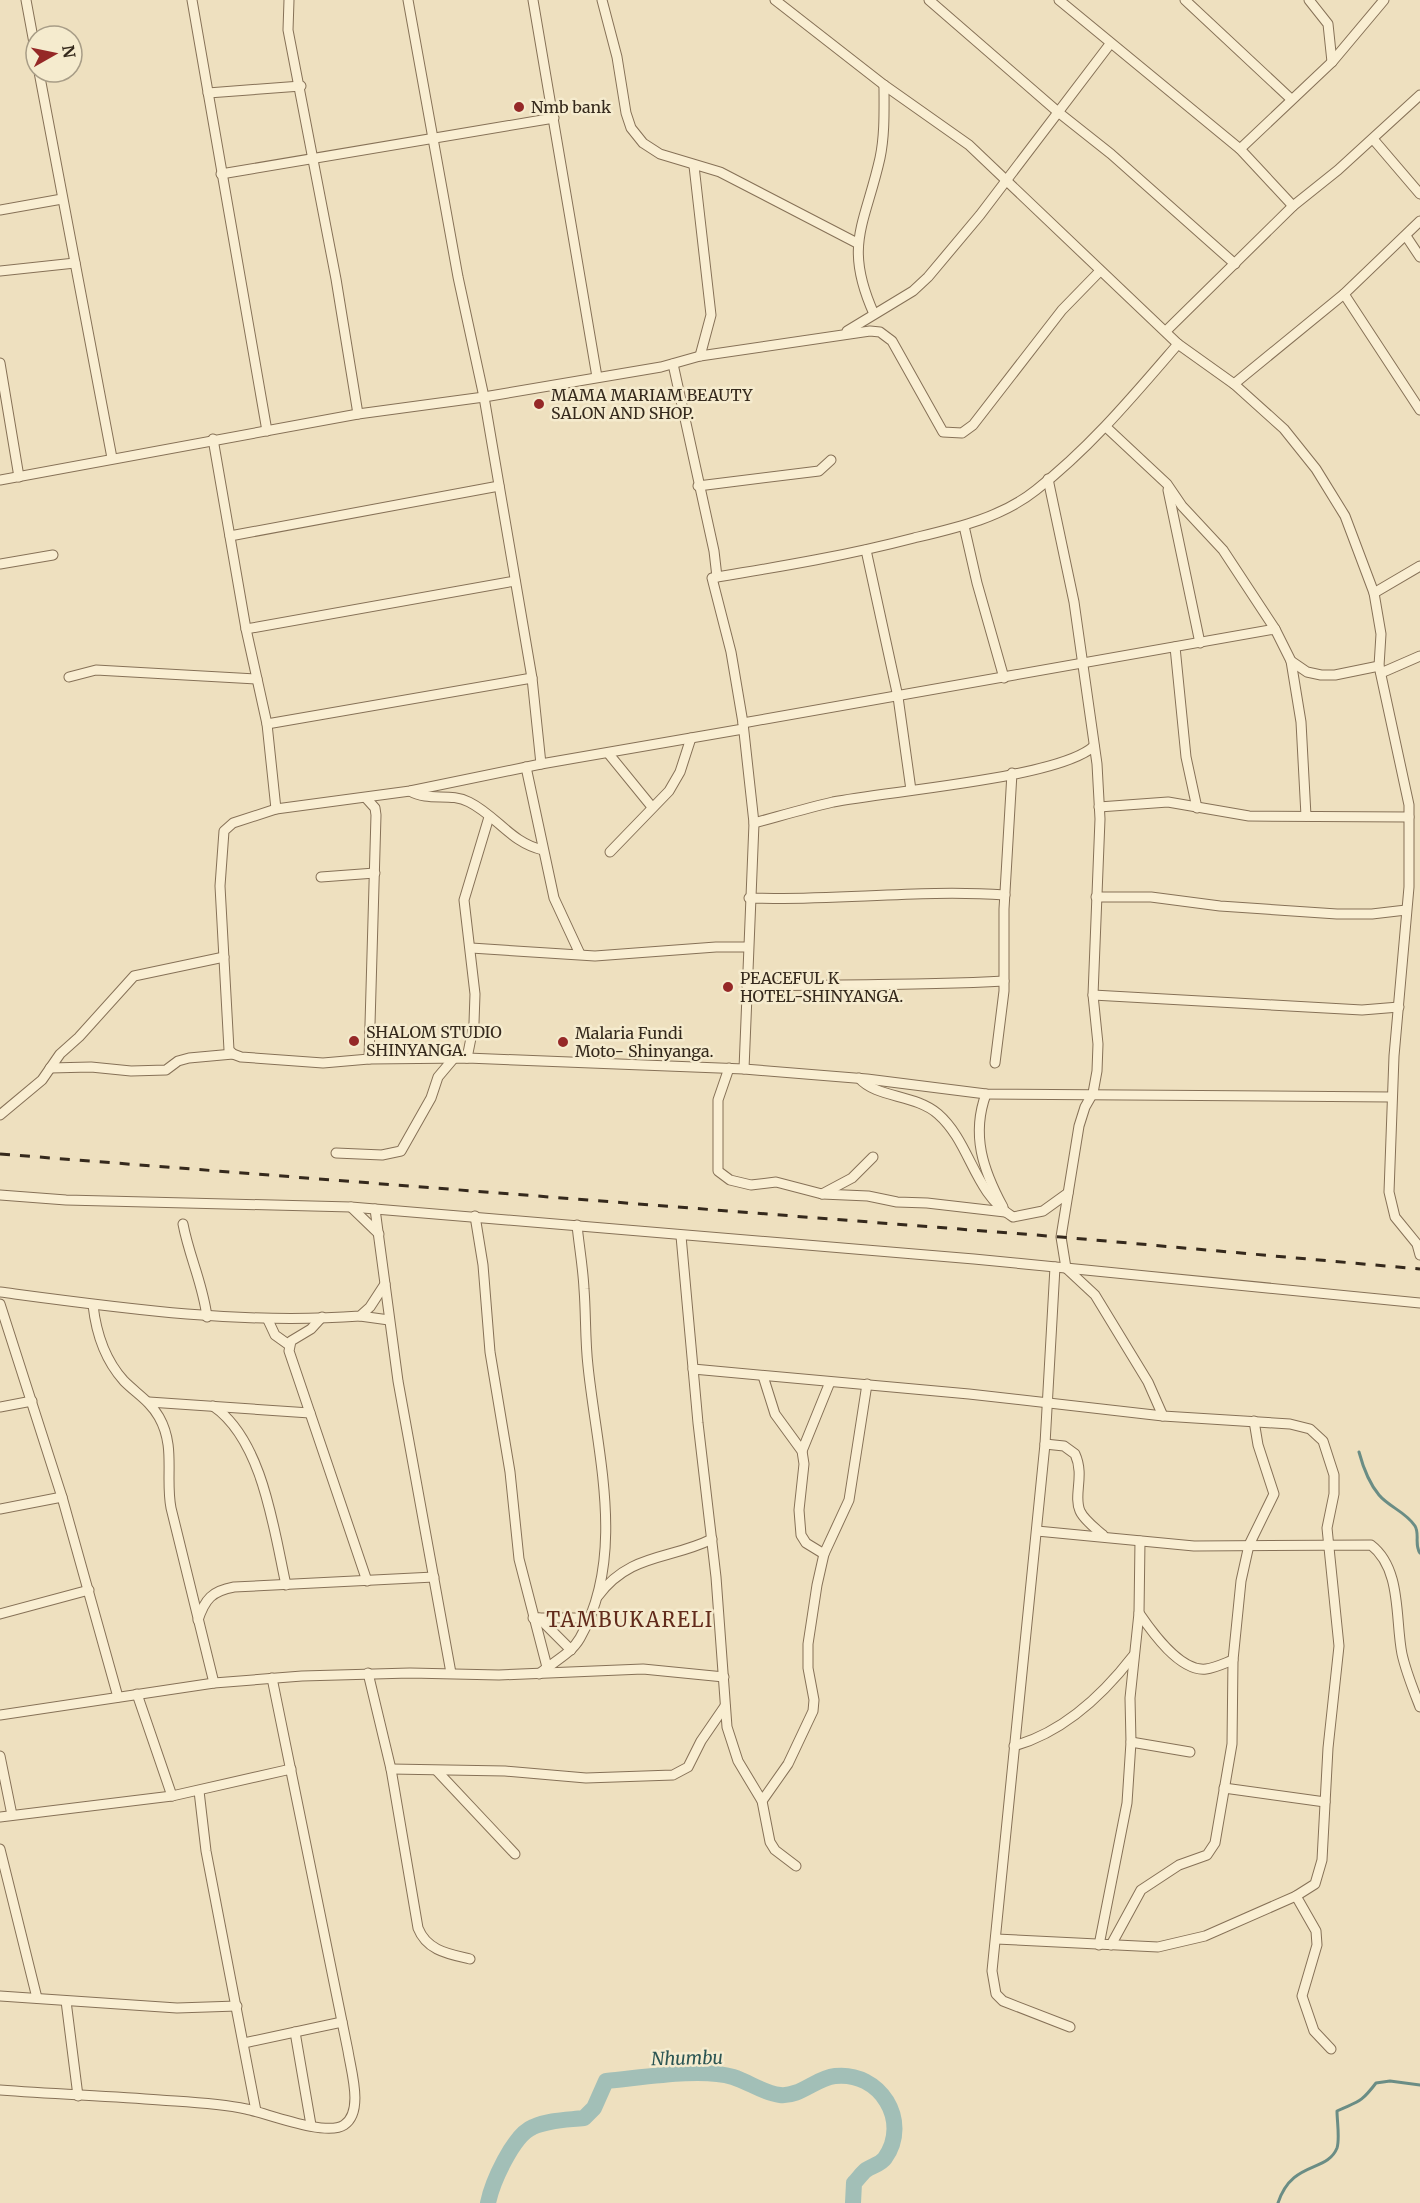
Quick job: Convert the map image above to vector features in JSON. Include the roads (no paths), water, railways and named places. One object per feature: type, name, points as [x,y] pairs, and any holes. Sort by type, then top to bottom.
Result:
[{"type":"street","points":[[26,0],[30,24]]},
{"type":"street","points":[[192,0],[267,431]]},
{"type":"street","points":[[289,0],[288,30],[301,86],[358,414]]},
{"type":"street","points":[[408,0],[458,277],[484,397],[532,678],[541,764]]},
{"type":"street","points":[[533,0],[597,377]]},
{"type":"street","points":[[602,0],[631,128],[643,143],[660,154],[720,172],[857,243]]},
{"type":"street","points":[[775,0],[884,85],[969,145],[1008,179],[1100,271],[1178,344],[1234,384],[1284,429],[1316,469],[1346,516],[1374,593],[1381,634],[1380,670],[1404,775],[1409,817],[1406,910],[1391,1097],[1389,1164],[1391,1205],[1399,1224],[1417,1244],[1420,1255]]},
{"type":"street","points":[[929,0],[969,32],[1058,112],[1111,154],[1235,264]]},
{"type":"street","points":[[1059,0],[1240,149],[1293,206]]},
{"type":"street","points":[[1185,0],[1291,99]]},
{"type":"street","points":[[1309,0],[1328,24],[1332,62]]},
{"type":"street","points":[[1240,149],[1332,62],[1384,0]]},
{"type":"street","points":[[846,332],[913,291],[928,277],[1008,179],[1110,44]]},
{"type":"street","points":[[41,84],[112,458]]},
{"type":"street","points":[[874,314],[858,269],[857,243],[884,135],[884,85]]},
{"type":"street","points":[[208,93],[301,86]]},
{"type":"street","points":[[1166,331],[1293,206],[1373,139],[1420,95]]},
{"type":"street","points":[[221,174],[554,118]]},
{"type":"street","points":[[1373,139],[1420,194]]},
{"type":"street","points":[[694,166],[711,315],[700,356]]},
{"type":"street","points":[[0,210],[62,199]]},
{"type":"street","points":[[1234,384],[1344,294],[1420,221]]},
{"type":"street","points":[[1406,236],[1420,257]]},
{"type":"street","points":[[0,271],[75,263]]},
{"type":"street","points":[[0,480],[358,414],[484,397],[673,364],[700,356],[846,332],[880,332],[892,341],[936,425],[943,432],[962,433],[974,425],[1062,310],[1100,271]]},
{"type":"street","points":[[1344,294],[1420,410]]},
{"type":"street","points":[[744,1069],[747,947],[754,823],[743,726],[731,652],[712,578],[866,550],[964,526],[1002,511],[1035,491],[1106,427],[1178,344]]},
{"type":"street","points":[[0,363],[19,477]]},
{"type":"street","points":[[673,364],[717,577]]},
{"type":"street","points":[[1106,427],[1167,484],[1182,506],[1223,550],[1275,629],[1291,662],[1301,722],[1306,816]]},
{"type":"street","points":[[213,440],[246,629],[267,724],[276,809]]},
{"type":"street","points":[[698,486],[819,471],[831,460]]},
{"type":"street","points":[[1048,479],[1074,602],[1100,807],[1093,994],[1098,1044],[1094,1093],[1085,1107],[1079,1126],[1061,1237],[1066,1268],[1095,1295],[1144,1374],[1163,1416]]},
{"type":"street","points":[[1167,484],[1200,643]]},
{"type":"street","points":[[230,536],[499,486]]},
{"type":"street","points":[[964,526],[977,583],[1004,678]]},
{"type":"street","points":[[866,550],[898,697],[911,790]]},
{"type":"street","points":[[0,564],[53,555]]},
{"type":"street","points":[[1374,593],[1420,566]]},
{"type":"street","points":[[246,629],[515,581]]},
{"type":"street","points":[[233,1054],[229,1050],[220,886],[224,831],[233,823],[276,809],[410,791],[541,764],[691,738],[743,726],[1275,629]]},
{"type":"street","points":[[1176,647],[1186,757],[1197,808]]},
{"type":"street","points":[[1291,662],[1307,672],[1335,675],[1380,670],[1420,656]]},
{"type":"street","points":[[69,676],[96,670],[257,679]]},
{"type":"street","points":[[267,724],[532,678]]},
{"type":"street","points":[[610,852],[674,785],[691,738]]},
{"type":"street","points":[[754,823],[834,802],[1012,773],[1078,758],[1094,746]]},
{"type":"street","points":[[608,753],[652,807]]},
{"type":"street","points":[[526,767],[554,898],[580,954]]},
{"type":"street","points":[[995,1063],[1004,981],[1005,894],[1012,773]]},
{"type":"street","points":[[410,791],[418,796],[454,797],[467,800],[520,842],[543,850]]},
{"type":"street","points":[[366,798],[375,808],[376,815],[369,1059]]},
{"type":"street","points":[[1100,807],[1168,802],[1249,816],[1409,817]]},
{"type":"street","points":[[467,1058],[474,1023],[474,969],[464,900],[489,817]]},
{"type":"street","points":[[321,877],[375,873]]},
{"type":"street","points":[[749,898],[828,900],[960,892],[1005,894]]},
{"type":"street","points":[[1096,897],[1151,897],[1220,906],[1337,914],[1372,914],[1406,910]]},
{"type":"street","points":[[471,948],[580,954],[747,947]]},
{"type":"street","points":[[0,1115],[42,1080],[50,1068],[134,976],[224,957]]},
{"type":"street","points":[[747,987],[867,982],[934,985],[1004,981]]},
{"type":"street","points":[[1093,994],[1362,1010],[1399,1007]]},
{"type":"street","points":[[50,1068],[166,1070],[189,1058],[233,1054],[314,1063],[369,1059],[467,1058],[744,1069],[859,1078],[986,1094],[1391,1097]]},
{"type":"street","points":[[336,1153],[382,1155],[401,1151],[431,1098],[438,1077],[454,1058]]},
{"type":"street","points":[[729,1068],[718,1100],[718,1172],[724,1177],[739,1183],[776,1182],[822,1194],[868,1196],[897,1202],[936,1203],[1005,1212]]},
{"type":"street","points":[[859,1078],[874,1090],[924,1103],[939,1115],[954,1133],[984,1191],[1013,1217],[1036,1213],[1056,1203],[1068,1193]]},
{"type":"street","points":[[986,1094],[980,1111],[979,1146],[986,1173],[1005,1212]]},
{"type":"street","points":[[822,1194],[852,1179],[873,1157]]},
{"type":"street","points":[[0,1195],[66,1200],[351,1207],[475,1216],[681,1236],[874,1250],[1420,1303]]},
{"type":"street","points":[[351,1207],[380,1236]]},
{"type":"street","points":[[375,1209],[409,1446],[452,1673]]},
{"type":"street","points":[[475,1216],[483,1265],[490,1352],[507,1454],[519,1559],[536,1618],[543,1670]]},
{"type":"street","points":[[183,1224],[188,1248],[201,1282],[207,1317]]},
{"type":"street","points":[[543,1670],[571,1650],[581,1636],[597,1598],[606,1540],[605,1503],[587,1363],[584,1286],[577,1225]]},
{"type":"street","points":[[681,1236],[712,1539],[725,1706],[732,1746],[762,1801],[770,1842],[775,1850],[796,1866]]},
{"type":"street","points":[[1055,1267],[1049,1402],[992,1971],[996,1994],[1018,2008],[1070,2027]]},
{"type":"street","points":[[360,1316],[370,1307],[385,1284]]},
{"type":"street","points":[[0,1293],[207,1317],[268,1320],[360,1316],[390,1320]]},
{"type":"street","points":[[0,1304],[62,1497],[118,1697]]},
{"type":"street","points":[[93,1305],[99,1337],[115,1367],[125,1382],[149,1402],[160,1418],[168,1440],[171,1470],[169,1500],[197,1623],[214,1683]]},
{"type":"street","points":[[289,1345],[311,1329],[322,1317]]},
{"type":"street","points":[[268,1320],[274,1335],[289,1345]]},
{"type":"street","points":[[289,1345],[290,1357],[367,1581]]},
{"type":"street","points":[[693,1369],[1049,1402],[1163,1416],[1303,1426],[1323,1441],[1334,1475],[1334,1494],[1327,1528],[1339,1646],[1319,1875],[1315,1884],[1296,1896],[1196,1939],[1158,1947],[996,1939]]},
{"type":"street","points":[[763,1376],[775,1414],[802,1451],[804,1464],[799,1510],[801,1535],[806,1543],[824,1554]]},
{"type":"street","points":[[802,1451],[830,1382]]},
{"type":"street","points":[[762,1801],[788,1764],[813,1711],[814,1700],[808,1668],[808,1644],[824,1554],[840,1525],[849,1500],[867,1384]]},
{"type":"street","points":[[0,1407],[32,1401]]},
{"type":"street","points":[[149,1402],[310,1413]]},
{"type":"street","points":[[213,1406],[224,1414],[239,1434],[260,1480],[286,1585]]},
{"type":"street","points":[[1111,1945],[1141,1890],[1179,1865],[1207,1855],[1212,1850],[1232,1744],[1233,1659],[1241,1581],[1249,1545],[1274,1494],[1258,1445],[1254,1421]]},
{"type":"street","points":[[1045,1444],[1064,1446],[1075,1454],[1081,1477],[1078,1505],[1086,1519],[1103,1535]]},
{"type":"street","points":[[0,1509],[62,1497]]},
{"type":"street","points":[[1037,1531],[1222,1547],[1371,1545],[1387,1562],[1402,1653],[1410,1683],[1420,1707]]},
{"type":"street","points":[[597,1598],[621,1572],[639,1562],[698,1546],[712,1539]]},
{"type":"street","points":[[1099,1945],[1126,1803],[1131,1742],[1130,1698],[1139,1613],[1140,1541]]},
{"type":"street","points":[[197,1623],[207,1598],[218,1590],[234,1587],[434,1577]]},
{"type":"street","points":[[0,1614],[88,1590]]},
{"type":"street","points":[[1139,1613],[1164,1645],[1188,1664],[1206,1669],[1233,1659]]},
{"type":"street","points":[[536,1618],[588,1618]]},
{"type":"street","points":[[536,1618],[571,1650]]},
{"type":"street","points":[[1014,1746],[1034,1739],[1095,1700],[1133,1656]]},
{"type":"street","points":[[0,1715],[214,1683],[272,1678],[368,1673],[643,1669],[724,1677]]},
{"type":"street","points":[[368,1673],[391,1769],[421,1934],[438,1951],[470,1959]]},
{"type":"street","points":[[0,2090],[186,2102],[256,2111],[275,2118],[311,2125],[343,2126],[350,2119],[354,2110],[354,2091],[342,2022],[272,1678]]},
{"type":"street","points":[[137,1694],[172,1796]]},
{"type":"street","points":[[391,1769],[505,1771],[586,1778],[673,1775],[688,1767],[701,1741],[725,1706]]},
{"type":"street","points":[[1131,1742],[1190,1752]]},
{"type":"street","points":[[0,1756],[12,1815]]},
{"type":"street","points":[[0,1817],[172,1796],[291,1769]]},
{"type":"street","points":[[437,1771],[515,1854]]},
{"type":"street","points":[[1224,1788],[1325,1802]]},
{"type":"street","points":[[199,1791],[206,1851],[256,2111]]},
{"type":"street","points":[[0,1849],[37,1998]]},
{"type":"street","points":[[1296,1896],[1316,1930],[1317,1946],[1302,1996],[1314,2031],[1331,2049]]},
{"type":"street","points":[[0,1996],[177,2008],[237,2006]]},
{"type":"street","points":[[66,2001],[78,2096]]},
{"type":"street","points":[[244,2043],[342,2022]]},
{"type":"street","points":[[295,2032],[311,2125]]},
{"type":"waterway","points":[[1359,1452],[1375,1490],[1415,1526],[1417,1547],[1420,1553]]},
{"type":"waterway","name":"Nhumbu","points":[[488,2203],[504,2160],[525,2132],[545,2123],[584,2118],[594,2108],[606,2081],[688,2073],[720,2074],[733,2077],[780,2095],[794,2093],[835,2076],[851,2077],[877,2090],[887,2101],[892,2114],[894,2129],[892,2144],[885,2158],[866,2170],[854,2183],[853,2203]]},
{"type":"waterway","points":[[1278,2203],[1284,2189],[1300,2173],[1332,2156],[1338,2144],[1337,2111],[1362,2098],[1376,2083],[1390,2081],[1420,2085]]},
{"type":"railway","points":[[0,1154],[1061,1237],[1420,1269]]},
{"type":"place","name":"Nmb bank","points":[[519,107]]},
{"type":"place","name":"MAMA MARIAM BEAUTY SALON AND SHOP.","points":[[539,404]]},
{"type":"place","name":"PEACEFUL K HOTEL-SHINYANGA.","points":[[728,987]]},
{"type":"place","name":"SHALOM STUDIO SHINYANGA.","points":[[354,1041]]},
{"type":"place","name":"Malaria Fundi Moto- Shinyanga.","points":[[563,1042]]},
{"type":"district","name":"TAMBUKARELI","points":[[630,1619]]}]
